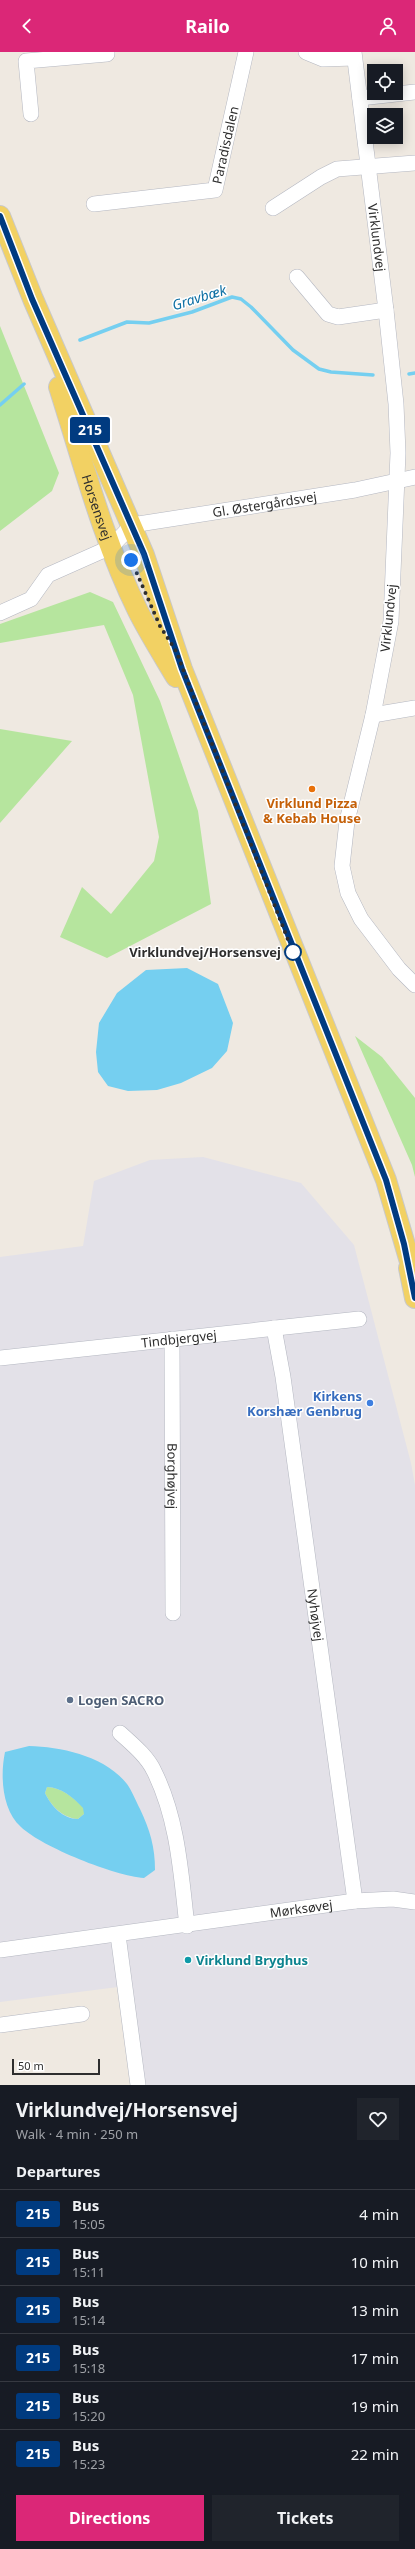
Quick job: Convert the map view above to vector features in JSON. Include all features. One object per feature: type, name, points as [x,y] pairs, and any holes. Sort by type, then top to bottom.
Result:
[{"type":"main road","name":"Horsensvej","points":[[0,216],[32,299],[132,525],[176,651],[295,958],[386,1180],[415,1279]]},
{"type":"main road","name":"Horsensvej","points":[[32,299],[77,450],[111,547],[138,610],[213,746]]},
{"type":"main road","points":[[66,409],[110,508],[116,517],[132,525]]},
{"type":"main road","points":[[111,547],[126,552],[160,626],[176,651]]},
{"type":"main road","name":"Horsensvej","points":[[404,1244],[415,1298]]},
{"type":"street","points":[[30,114],[26,61],[108,54],[107,52]]},
{"type":"street","name":"Paradisdalen","points":[[94,204],[215,190],[246,52]]},
{"type":"street","points":[[306,52],[323,59],[354,55]]},
{"type":"street","name":"Virklundvej","points":[[354,55],[369,165],[396,404],[397,480],[391,621],[373,715],[347,821],[342,866],[348,893],[361,919],[399,969],[415,985]]},
{"type":"street","points":[[360,98],[415,92]]},
{"type":"street","points":[[273,208],[321,177],[337,169],[369,165],[415,163]]},
{"type":"street","points":[[297,277],[328,314],[338,317],[386,310]]},
{"type":"street","name":"Gl. Østergårdsvej","points":[[132,525],[355,490],[397,480],[415,478]]},
{"type":"street","points":[[0,614],[31,599],[48,575],[111,547],[132,525]]},
{"type":"street","points":[[373,715],[415,708]]},
{"type":"street","name":"Tindbjergvej","points":[[0,1358],[359,1319]]},
{"type":"street","name":"Nyhøjvej","points":[[274,1328],[283,1377],[355,1901]]},
{"type":"street","name":"Borghøjvej","points":[[172,1339],[173,1613]]},
{"type":"street","points":[[120,1733],[142,1753],[154,1771],[170,1812],[178,1849],[187,1926]]},
{"type":"street","name":"Mørksøvej","points":[[0,1950],[187,1926],[355,1901],[393,1900],[415,1902]]},
{"type":"street","points":[[118,1935],[138,2085]]},
{"type":"street","points":[[0,2025],[82,2014]]},
{"type":"shaded area","points":[[203,1157],[301,1183],[354,1245],[411,1463],[415,1485],[415,2085],[141,2085],[126,1986],[0,2002],[0,1257],[83,1246],[94,1181],[150,1160]]},
{"type":"green space","points":[[0,326],[59,473],[52,491],[0,531]]},
{"type":"green space","points":[[90,592],[113,602],[160,701],[198,811],[211,904],[107,958],[60,937],[82,887],[111,914],[154,861],[159,837],[133,695],[104,625],[0,643],[0,624]]},
{"type":"green space","points":[[0,729],[72,741],[0,823]]},
{"type":"green space","points":[[355,1036],[382,1057],[415,1098],[415,1177],[412,1165]]},
{"type":"green space","points":[[47,1787],[52,1787],[62,1791],[72,1797],[84,1808],[84,1814],[78,1819],[63,1814],[54,1807],[45,1793]]},
{"type":"water","points":[[187,968],[218,984],[233,1023],[227,1051],[212,1068],[181,1083],[157,1090],[128,1091],[108,1086],[98,1072],[96,1052],[99,1023],[117,993],[146,970]]},
{"type":"water","points":[[29,1746],[55,1748],[95,1760],[118,1774],[131,1790],[147,1824],[153,1846],[155,1870],[144,1878],[116,1872],[80,1859],[31,1835],[15,1820],[6,1802],[3,1782],[3,1761],[5,1752]],"holes":[[[47,1787],[52,1787],[62,1791],[76,1800],[83,1808],[84,1814],[78,1819],[67,1817],[58,1811],[45,1793]]]},
{"type":"waterway","name":"Gravbæk","points":[[80,340],[127,322],[149,323],[192,312],[232,297],[241,299],[251,307],[293,350],[319,369],[331,372],[373,375]]},
{"type":"waterway","name":"Gravbæk","points":[[409,374],[415,373]]},
{"type":"waterway","name":"Gravbæk","points":[[0,405],[24,384]]},
{"type":"bus line","name":"215","points":[[0,216],[32,299],[144,554],[182,669],[240,813],[295,958],[386,1180],[404,1244],[415,1298]]},
{"type":"place","name":"Virklund Pizza & Kebab House","points":[[312,789]]},
{"type":"place","name":"Virklundvej/Horsensvej","points":[[293,952]]},
{"type":"place","name":"Kirkens Korshær Genbrug","points":[[370,1403]]},
{"type":"place","name":"Logen SACRO","points":[[70,1700]]},
{"type":"place","name":"Virklund Bryghus","points":[[188,1960]]},
{"type":"route","points":[[131,560],[160,626],[176,651],[295,958],[293,952]]}]
